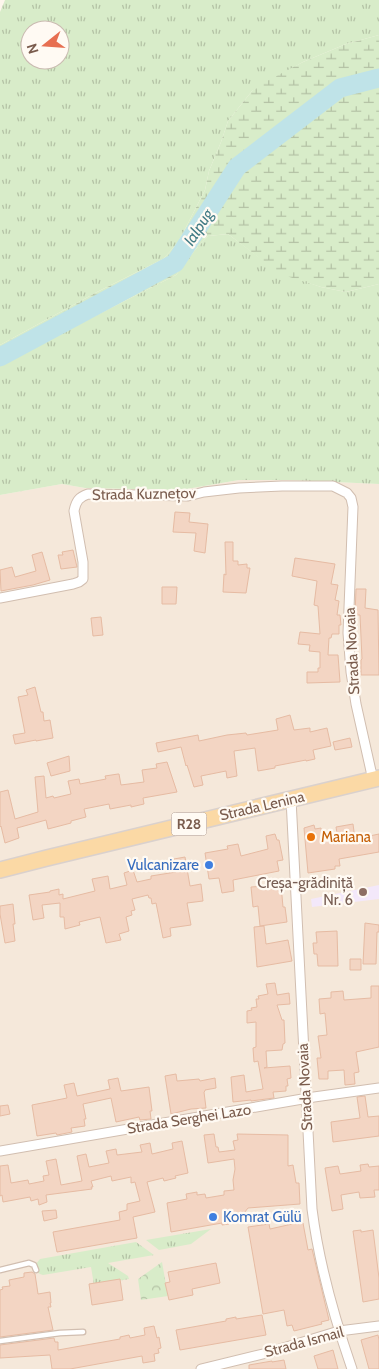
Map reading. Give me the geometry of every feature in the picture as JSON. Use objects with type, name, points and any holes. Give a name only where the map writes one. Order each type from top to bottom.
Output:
[{"type":"main road","name":"Strada Lenina","points":[[0,870],[376,779]]},
{"type":"street","name":"Strada Kuznețov","points":[[0,598],[73,584],[83,579],[83,562],[74,510],[80,497],[88,494],[188,496],[239,488],[282,486],[333,486],[347,493]]},
{"type":"street","name":"Strada Novaia","points":[[347,493],[351,498],[353,507],[348,633],[351,672],[356,704],[376,779]]},
{"type":"street","name":"Strada Novaia","points":[[291,799],[314,1230],[339,1331],[352,1369]]},
{"type":"street","name":"Strada Serghei Lazo","points":[[0,1150],[345,1092],[379,1088]]},
{"type":"street","name":"Strada Ismail","points":[[201,1369],[267,1353],[339,1331],[379,1326]]},
{"type":"lane","points":[[0,1270],[30,1263],[34,1265],[36,1270]]},
{"type":"lane","points":[[0,1341],[83,1332]]},
{"type":"shaded area","points":[[239,480],[379,484],[379,1369],[0,1369],[0,495],[62,484],[85,488],[181,490]]},
{"type":"shaded area","name":"Creșa-grădiniță Nr. 6","points":[[379,885],[379,899],[312,907],[311,899]]},
{"type":"green space","points":[[5,0],[379,0],[379,35],[346,44],[303,62],[252,91],[228,121],[209,171],[205,190],[176,245],[163,259],[97,292],[0,345],[0,12]]},
{"type":"green space","points":[[379,35],[379,284],[346,292],[321,287],[280,274],[228,234],[208,236],[176,275],[0,364],[0,345],[97,292],[163,259],[176,245],[205,190],[209,171],[228,121],[252,91],[263,83],[303,62],[346,44]]},
{"type":"green space","points":[[228,234],[280,273],[321,287],[346,292],[379,284],[379,484],[239,480],[181,490],[85,488],[62,484],[0,495],[0,364],[176,275],[208,236]]},
{"type":"green space","points":[[211,1229],[191,1244],[159,1250],[146,1240]]},
{"type":"green space","points":[[136,1242],[154,1255],[108,1263],[128,1276],[129,1279],[94,1285],[91,1267],[43,1275],[38,1273],[35,1267],[40,1259]]},
{"type":"green space","points":[[162,1262],[168,1296],[141,1300],[138,1279]]},
{"type":"building","points":[[175,512],[190,513],[189,522],[208,524],[205,553],[194,551],[196,533],[173,532]]},
{"type":"building","points":[[225,542],[233,542],[233,561],[238,561],[238,565],[247,564],[247,568],[250,568],[246,593],[223,592],[224,574],[226,575]]},
{"type":"building","points":[[73,550],[77,567],[61,569],[58,555],[63,555],[62,552]]},
{"type":"building","points":[[42,552],[50,580],[1,591],[0,570],[12,567],[15,577],[36,571],[32,555]]},
{"type":"building","points":[[295,558],[335,564],[331,584],[338,585],[335,600],[339,601],[337,615],[340,615],[341,625],[339,625],[339,634],[332,634],[331,638],[329,638],[328,655],[338,655],[340,682],[307,683],[307,672],[318,672],[318,668],[320,668],[320,652],[309,651],[310,645],[298,644],[300,632],[320,634],[318,606],[314,605],[317,581],[292,576]]},
{"type":"building","points":[[162,587],[177,587],[176,604],[162,604]]},
{"type":"building","points":[[356,589],[366,589],[365,608],[378,610],[379,675],[361,675],[360,615],[355,615]]},
{"type":"building","points":[[101,617],[103,635],[93,636],[91,618]]},
{"type":"building","points":[[35,687],[44,721],[50,720],[53,738],[15,744],[13,735],[25,733],[18,697],[28,695],[26,690]]},
{"type":"building","points":[[290,715],[294,730],[310,728],[310,732],[327,728],[331,746],[313,750],[315,759],[258,771],[255,748],[234,751],[237,776],[227,778],[226,771],[201,776],[203,785],[194,787],[181,747],[158,752],[156,743],[198,735],[199,741],[227,735],[246,733],[247,735],[278,730],[276,719]]},
{"type":"building","points":[[350,738],[352,747],[335,750],[333,742]]},
{"type":"building","points":[[69,756],[70,771],[51,776],[47,763]]},
{"type":"building","points":[[167,762],[177,792],[143,798],[144,804],[131,807],[131,805],[110,809],[109,804],[84,809],[86,817],[48,829],[46,820],[17,828],[19,838],[5,843],[0,827],[0,792],[8,790],[15,819],[38,812],[35,777],[44,776],[46,798],[53,796],[54,798],[71,794],[68,781],[79,779],[80,784],[106,779],[105,776],[119,774],[121,785],[144,782],[142,770],[157,768],[156,764]]},
{"type":"building","points":[[353,824],[355,839],[379,834],[379,852],[339,859],[340,866],[335,866],[335,869],[308,873],[304,828],[314,825],[315,829],[321,828],[322,840],[338,839],[336,827]]},
{"type":"building","points":[[275,834],[277,840],[279,840],[283,860],[277,861],[279,871],[233,880],[234,891],[222,893],[219,878],[209,879],[205,853],[228,849],[227,846],[238,844],[241,856],[268,849],[266,836]]},
{"type":"building","points":[[185,857],[190,886],[201,884],[203,901],[187,903],[191,925],[170,928],[171,936],[163,938],[156,903],[152,904],[151,898],[148,895],[132,899],[135,910],[131,911],[132,915],[126,917],[129,931],[119,934],[121,940],[106,943],[100,917],[79,922],[80,925],[65,929],[64,917],[60,917],[60,903],[42,905],[44,918],[33,920],[29,895],[59,889],[59,895],[63,894],[63,899],[95,891],[92,879],[108,876],[110,889],[127,885],[124,873],[133,870],[137,882],[151,879],[151,876],[176,872],[174,859]]},
{"type":"building","points":[[281,885],[283,907],[285,907],[287,922],[260,926],[258,906],[253,907],[251,887]]},
{"type":"building","points":[[13,904],[15,941],[5,943],[0,906]]},
{"type":"building","points":[[365,923],[379,925],[376,964],[363,964]]},
{"type":"building","points":[[264,926],[266,944],[288,940],[292,961],[257,967],[254,927]]},
{"type":"building","points":[[337,931],[338,966],[318,966],[317,954],[314,954],[313,943],[317,943],[316,932]]},
{"type":"building","points":[[350,959],[361,959],[361,970],[350,970]]},
{"type":"building","points":[[275,983],[277,995],[289,993],[290,1004],[277,1005],[282,1020],[284,1020],[285,1043],[282,1050],[266,1051],[267,1067],[264,1068],[290,1066],[291,1078],[287,1079],[288,1086],[286,1086],[286,1091],[273,1092],[274,1098],[233,1102],[231,1077],[244,1075],[246,1092],[263,1089],[258,1061],[254,1062],[253,1048],[256,1047],[256,1022],[247,1023],[247,1011],[257,1007],[256,999],[259,999],[258,996],[268,994],[266,984]]},
{"type":"building","points":[[371,986],[379,986],[379,1047],[356,1052],[359,1072],[354,1073],[355,1084],[345,1085],[344,1070],[328,1071],[328,1079],[319,1079],[317,1058],[321,1058],[318,1036],[327,1035],[325,1013],[320,1014],[319,999],[331,998],[331,992],[343,991],[344,1000],[371,998]]},
{"type":"building","points":[[176,1074],[177,1081],[199,1079],[200,1081],[215,1078],[216,1088],[205,1090],[204,1092],[206,1108],[191,1109],[171,1114],[165,1076]]},
{"type":"building","points":[[118,1078],[121,1091],[149,1087],[151,1119],[140,1120],[139,1117],[116,1122],[111,1098],[83,1104],[86,1119],[84,1119],[85,1126],[71,1128],[72,1132],[37,1136],[32,1105],[67,1098],[64,1085],[74,1083],[77,1096],[110,1089],[108,1080]]},
{"type":"building","points":[[365,1096],[368,1117],[379,1116],[379,1136],[333,1142],[331,1122],[360,1118],[357,1097]]},
{"type":"building","points":[[8,1105],[10,1114],[0,1116],[0,1106]]},
{"type":"building","points":[[214,1134],[216,1147],[218,1147],[219,1152],[235,1150],[233,1141],[238,1140],[237,1134],[288,1135],[288,1166],[293,1165],[296,1183],[299,1183],[300,1204],[248,1208],[244,1213],[232,1214],[229,1224],[222,1225],[222,1223],[171,1232],[167,1203],[187,1199],[186,1194],[197,1192],[197,1195],[205,1194],[206,1198],[224,1195],[224,1191],[234,1190],[234,1159],[208,1163],[204,1135]]},
{"type":"building","points":[[182,1141],[188,1173],[164,1181],[163,1178],[147,1182],[155,1212],[133,1217],[137,1238],[57,1252],[53,1232],[120,1220],[119,1212],[127,1210],[127,1204],[140,1201],[135,1182],[131,1183],[131,1177],[112,1181],[111,1176],[91,1181],[92,1189],[46,1195],[47,1202],[39,1205],[38,1199],[31,1201],[30,1197],[3,1202],[2,1195],[0,1196],[0,1166],[8,1165],[11,1183],[28,1180],[29,1184],[44,1181],[43,1176],[49,1175],[46,1161],[56,1159],[61,1185],[82,1181],[77,1156],[86,1154],[89,1167],[109,1163],[106,1151],[116,1149],[117,1155],[142,1152],[140,1145],[150,1143],[152,1154],[173,1149],[172,1143]]},
{"type":"building","points":[[368,1164],[369,1167],[379,1166],[379,1190],[374,1190],[375,1197],[360,1198],[359,1192],[341,1195],[343,1209],[332,1211],[325,1168],[338,1166],[340,1174],[361,1171],[360,1165]]},
{"type":"building","points":[[56,1210],[57,1218],[44,1221],[42,1211]]},
{"type":"building","points":[[303,1223],[308,1250],[312,1249],[329,1320],[321,1322],[322,1324],[294,1331],[292,1325],[287,1326],[284,1310],[263,1314],[248,1227],[269,1224],[270,1229]]},
{"type":"building","points":[[361,1230],[361,1232],[373,1230],[379,1278],[379,1299],[363,1302],[353,1231]]},
{"type":"building","points":[[216,1263],[220,1283],[192,1289],[193,1295],[169,1300],[165,1283],[170,1282],[168,1272]]},
{"type":"building","points":[[32,1272],[35,1274],[38,1294],[50,1292],[51,1307],[48,1307],[53,1330],[0,1337],[0,1290],[3,1289],[2,1287],[10,1286],[9,1280],[24,1277],[24,1273]]},
{"type":"building","points":[[120,1279],[123,1300],[92,1305],[89,1284]]},
{"type":"building","points":[[262,1315],[266,1335],[180,1350],[176,1330],[226,1321],[226,1319],[236,1317],[236,1319]]},
{"type":"building","points":[[154,1326],[161,1348],[158,1349],[159,1353],[154,1354],[155,1361],[143,1363],[142,1356],[70,1369],[52,1369],[50,1355],[0,1358],[0,1345],[54,1338],[55,1342],[58,1342],[58,1350],[120,1339],[120,1337],[129,1335],[130,1338],[145,1335],[144,1328]]},
{"type":"building","points":[[378,1335],[379,1369],[369,1369],[361,1340]]},
{"type":"building","points":[[333,1350],[338,1369],[318,1369],[314,1356]]},
{"type":"building","points":[[284,1360],[286,1369],[249,1369],[249,1365]]},
{"type":"waterway","name":"Ialpug","points":[[0,357],[175,263],[237,167],[340,88],[379,78]]},
{"type":"place","name":"Mariana","points":[[311,837]]},
{"type":"place","name":"Vulcanizare","points":[[209,865]]},
{"type":"place","name":"Creșa-grădiniță Nr. 6","points":[[363,892]]},
{"type":"place","name":"Komrat Gülü","points":[[213,1217]]}]
